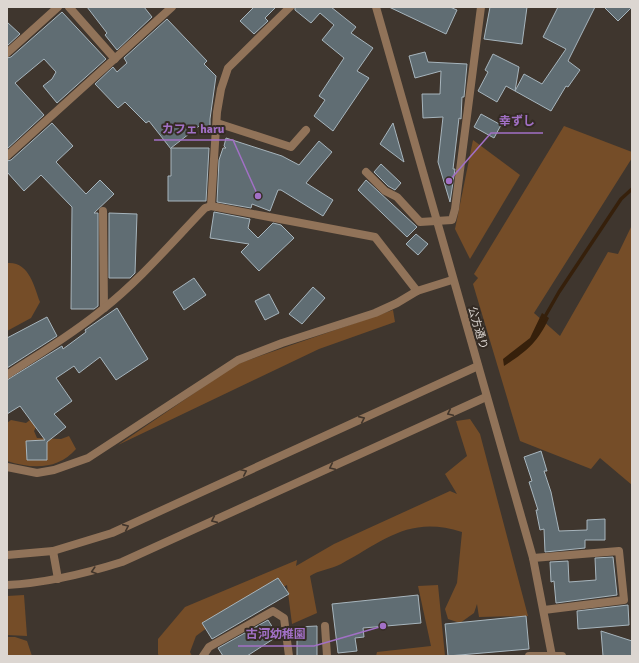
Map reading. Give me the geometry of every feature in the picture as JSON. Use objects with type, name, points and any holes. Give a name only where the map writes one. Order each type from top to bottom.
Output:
[{"type":"street","points":[[7,53],[58,7]]},
{"type":"street","points":[[69,7],[115,59]]},
{"type":"street","points":[[7,156],[172,7]]},
{"type":"street","points":[[211,206],[221,89],[228,68],[290,7]]},
{"type":"street","name":"公方通り","points":[[376,7],[438,222],[452,280],[533,558],[552,655]]},
{"type":"street","points":[[366,172],[385,191],[397,198],[420,222],[452,220],[455,209],[481,7]]},
{"type":"street","points":[[217,123],[291,147],[306,130]]},
{"type":"street","points":[[7,375],[75,331],[104,308],[144,271],[206,208],[211,206],[375,237],[417,291]]},
{"type":"street","points":[[103,211],[104,308]]},
{"type":"street","points":[[7,466],[38,473],[54,470],[88,458],[238,360],[282,343],[375,313],[397,303],[417,291],[452,280]]},
{"type":"street","points":[[7,555],[53,551],[112,533],[478,366]]},
{"type":"street","points":[[7,585],[58,580],[91,572],[122,562],[486,396]]},
{"type":"street","points":[[53,551],[58,580]]},
{"type":"street","points":[[533,558],[619,551],[624,600],[544,610]]},
{"type":"street","points":[[203,656],[209,646],[273,610],[284,618],[288,656]]},
{"type":"street","points":[[325,626],[327,656]]},
{"type":"street","points":[[530,656],[562,656]]},
{"type":"shaded area","points":[[564,126],[632,152],[632,158],[534,313],[560,336],[608,252],[618,254],[632,225],[632,485],[600,458],[591,469],[520,441],[473,284],[478,278],[474,274]]},
{"type":"shaded area","points":[[473,140],[520,175],[470,259],[455,229]]},
{"type":"shaded area","points":[[7,263],[14,263],[26,270],[33,282],[40,302],[31,318],[7,331]]},
{"type":"shaded area","points":[[393,310],[395,322],[319,349],[118,445],[237,364]]},
{"type":"shaded area","points":[[542,313],[549,318],[536,340],[519,356],[504,366],[503,359],[530,338]]},
{"type":"shaded area","points":[[34,417],[38,423],[34,431],[37,438],[61,439],[69,436],[76,449],[61,461],[44,466],[16,464],[7,461],[7,423],[11,420],[26,423]]},
{"type":"shaded area","points":[[470,419],[480,434],[528,616],[479,617],[477,604],[474,613],[460,623],[448,619],[445,609],[457,583],[462,532],[443,528],[427,527],[398,533],[384,539],[341,564],[317,572],[310,576],[317,613],[292,624],[287,585],[219,619],[196,636],[190,652],[192,656],[159,656],[158,639],[185,607],[297,560],[296,566],[334,544],[450,491],[457,494],[445,474],[467,456],[456,421]]},
{"type":"shaded area","points":[[438,585],[445,656],[376,656],[377,652],[431,646],[418,586]]},
{"type":"shaded area","points":[[24,595],[27,636],[7,635],[7,596]]},
{"type":"shaded area","points":[[7,637],[15,637],[27,641],[32,656],[7,656]]},
{"type":"building","points":[[87,7],[144,7],[152,17],[117,50],[105,35],[107,33]]},
{"type":"building","points":[[254,7],[276,7],[265,18],[268,21],[254,34],[240,21]]},
{"type":"building","points":[[295,7],[331,7],[356,27],[351,33],[373,48],[357,71],[369,78],[333,131],[314,116],[325,100],[319,96],[344,58],[322,40],[334,25],[320,13],[311,23],[295,10]]},
{"type":"building","points":[[389,7],[450,7],[457,10],[446,34]]},
{"type":"building","points":[[490,7],[527,7],[522,44],[484,39]]},
{"type":"building","points":[[558,7],[595,7],[568,61],[580,70],[568,87],[566,86],[551,111],[515,91],[524,74],[542,84],[566,49],[543,37]]},
{"type":"building","points":[[604,7],[632,7],[618,21]]},
{"type":"building","points":[[62,12],[106,59],[57,103],[43,86],[52,79],[56,72],[44,59],[15,83],[44,115],[7,149],[7,58],[11,57]]},
{"type":"building","points":[[167,19],[207,61],[204,64],[216,76],[210,119],[210,131],[203,123],[171,148],[209,148],[206,201],[168,201],[168,176],[171,176],[171,149],[149,121],[146,123],[125,102],[118,108],[95,84],[113,67],[117,72],[127,63],[124,58]]},
{"type":"building","points":[[7,22],[20,34],[7,46]]},
{"type":"building","points":[[425,52],[428,62],[467,64],[464,97],[462,97],[461,119],[459,118],[453,169],[455,169],[450,202],[438,162],[443,117],[423,118],[422,94],[440,94],[441,71],[415,78],[409,56]]},
{"type":"building","points":[[493,54],[519,67],[515,91],[506,86],[497,102],[478,91],[488,72],[485,70]]},
{"type":"building","points":[[481,114],[501,125],[494,138],[474,127]]},
{"type":"building","points":[[52,123],[73,146],[56,162],[86,194],[100,180],[114,194],[94,213],[98,213],[98,306],[94,309],[71,309],[72,207],[41,175],[24,191],[7,172],[7,161],[11,160]]},
{"type":"building","points":[[393,123],[404,162],[380,144]]},
{"type":"building","points":[[226,138],[282,156],[299,165],[319,141],[332,152],[306,183],[333,200],[323,216],[281,190],[278,190],[270,211],[252,204],[251,208],[217,202],[219,160],[223,148],[226,148],[224,146]]},
{"type":"building","points":[[381,164],[401,183],[395,190],[388,186],[374,172]]},
{"type":"building","points":[[366,180],[417,227],[407,237],[358,190]]},
{"type":"building","points":[[214,212],[250,219],[248,228],[258,238],[273,223],[281,225],[294,238],[259,271],[241,252],[249,244],[210,238]]},
{"type":"building","points":[[109,213],[137,214],[135,273],[130,278],[109,278]]},
{"type":"building","points":[[416,234],[428,244],[418,255],[406,244]]},
{"type":"building","points":[[194,278],[206,295],[184,310],[173,292]]},
{"type":"building","points":[[313,287],[325,298],[302,324],[289,314]]},
{"type":"building","points":[[269,294],[279,313],[265,320],[255,301]]},
{"type":"building","points":[[117,308],[148,359],[116,380],[100,357],[79,373],[74,366],[56,378],[72,401],[54,414],[66,427],[47,442],[47,460],[27,460],[26,441],[45,440],[20,406],[7,414],[7,380],[62,346],[63,349],[86,332],[85,330]]},
{"type":"building","points":[[47,317],[57,336],[7,368],[7,338]]},
{"type":"building","points":[[541,451],[547,471],[544,471],[551,492],[559,531],[587,530],[587,520],[605,519],[605,540],[585,540],[585,548],[545,552],[544,529],[540,530],[536,510],[538,510],[529,482],[532,481],[524,457]]},
{"type":"building","points":[[613,557],[617,595],[556,603],[554,581],[551,582],[550,562],[568,561],[569,582],[596,580],[595,558]]},
{"type":"building","points":[[278,578],[289,594],[212,639],[202,623]]},
{"type":"building","points":[[418,595],[421,623],[363,628],[364,637],[355,638],[357,651],[338,653],[332,604]]},
{"type":"building","points":[[628,605],[629,625],[578,629],[577,611]]},
{"type":"building","points":[[526,616],[529,649],[448,656],[445,624]]},
{"type":"building","points":[[268,620],[278,636],[247,656],[223,656],[218,648]]},
{"type":"building","points":[[317,626],[317,656],[297,656],[297,627]]},
{"type":"building","points":[[601,631],[632,641],[632,656],[603,656]]},
{"type":"waterway","points":[[543,320],[559,292],[621,199],[632,189]]},
{"type":"place","name":"幸ずし","points":[[449,181]]},
{"type":"place","name":"カフェ haru","points":[[258,196]]},
{"type":"place","name":"古河幼稚園","points":[[383,626]]}]
